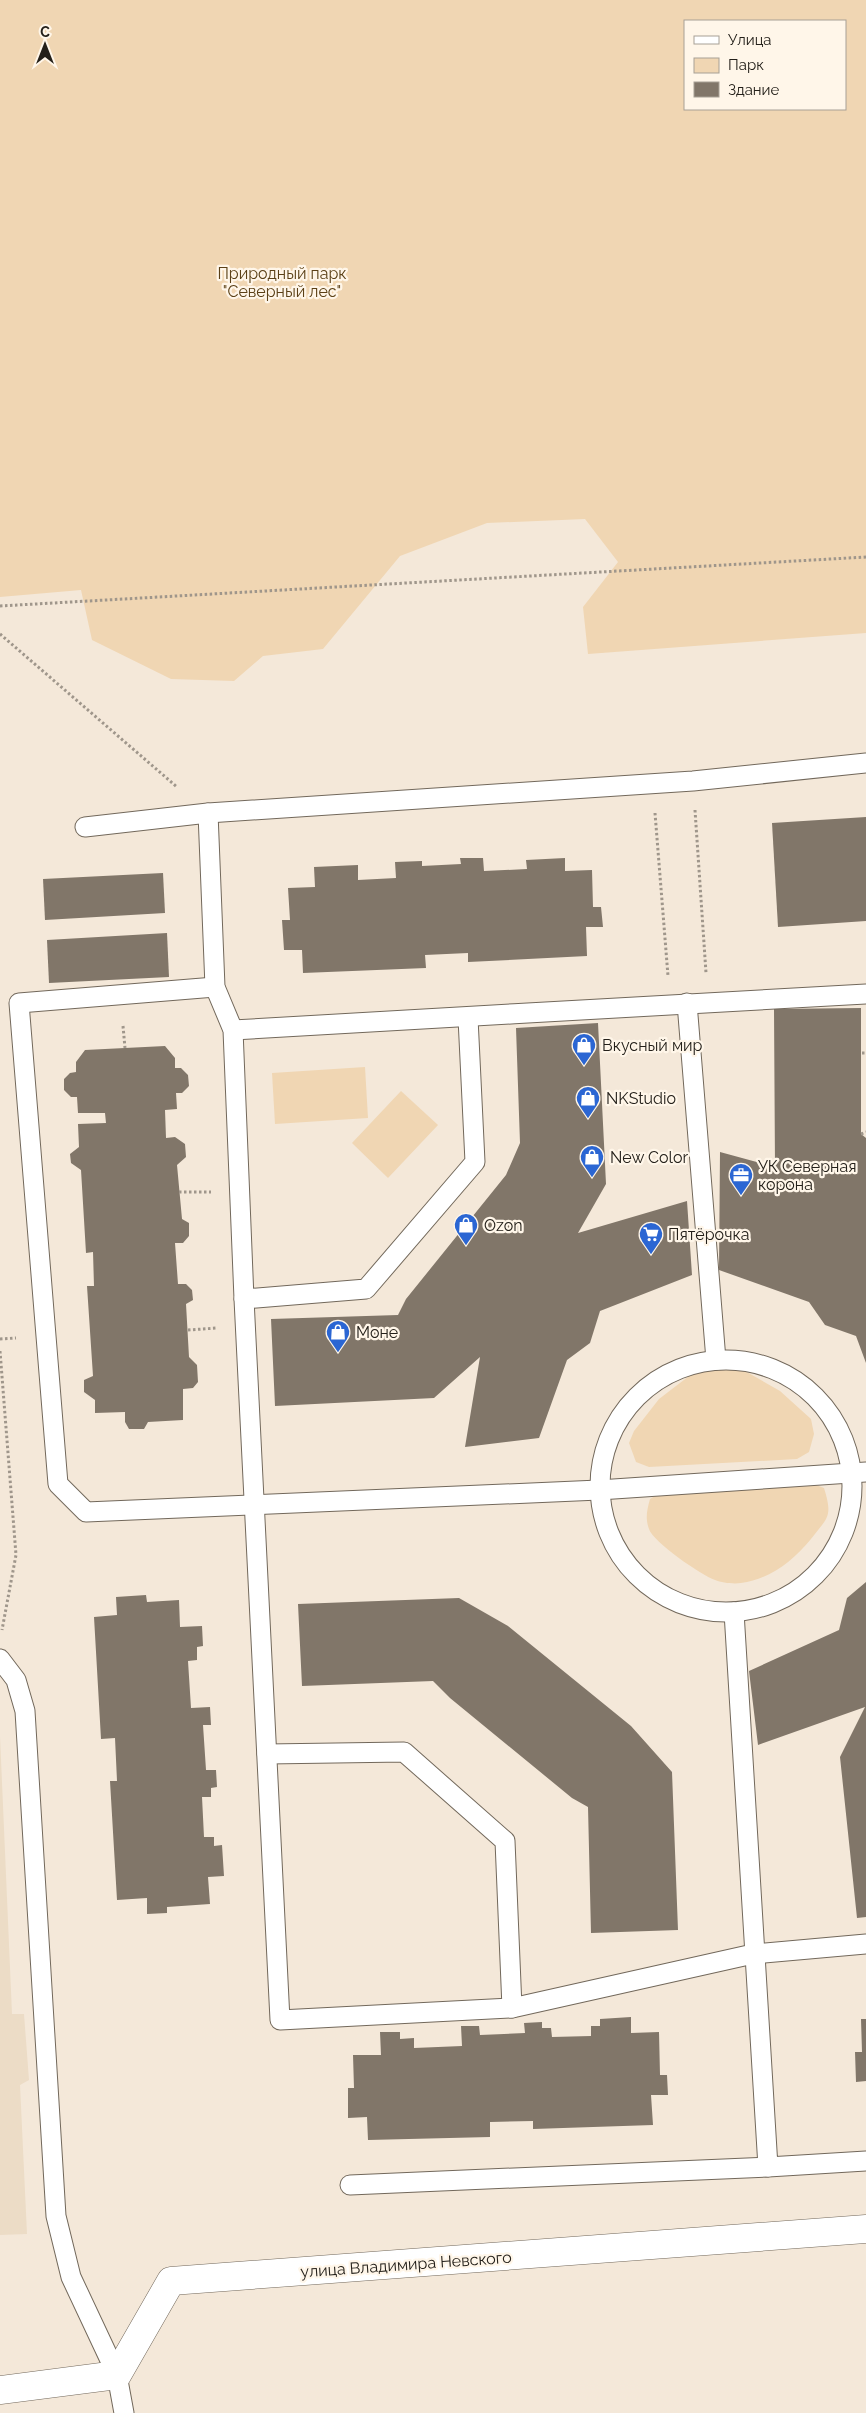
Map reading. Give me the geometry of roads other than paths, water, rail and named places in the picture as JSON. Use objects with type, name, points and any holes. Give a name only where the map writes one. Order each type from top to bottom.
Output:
[{"type":"street","name":"улица Владимира Невского","points":[[117,2375],[171,2281],[866,2229]]},
{"type":"street","points":[[0,2390],[117,2375]]},
{"type":"lane","points":[[85,827],[208,813],[693,781],[866,763]]},
{"type":"lane","points":[[208,813],[215,987],[232,1030],[280,2020],[512,2008],[753,1954],[866,1944]]},
{"type":"lane","points":[[215,987],[19,1003],[58,1484],[86,1512],[599,1490],[859,1473]]},
{"type":"lane","points":[[232,1030],[468,1018],[708,1001],[866,994]]},
{"type":"lane","points":[[678,1003],[716,1360]]},
{"type":"lane","points":[[244,1299],[366,1289],[475,1162],[468,1018]]},
{"type":"lane","points":[[716,1360],[755,1363],[791,1378],[821,1403],[842,1436],[859,1473],[849,1514],[834,1552],[808,1582],[773,1603],[734,1612],[693,1608],[657,1592],[639,1576],[627,1565],[607,1530],[599,1490],[604,1452],[620,1417],[646,1388],[679,1369],[716,1360]]},
{"type":"lane","points":[[734,1612],[753,1954],[768,2167]]},
{"type":"lane","points":[[0,1659],[16,1680],[26,1711],[56,2216],[71,2277],[117,2375],[124,2413]]},
{"type":"lane","points":[[267,1754],[404,1752],[505,1841],[512,2008]]},
{"type":"lane","points":[[350,2185],[866,2162]]},
{"type":"place","name":"Вкусный мир","points":[[584,1066]]},
{"type":"place","name":"NKStudio","points":[[588,1119]]},
{"type":"place","name":"New Color","points":[[592,1178]]},
{"type":"place","name":"УК Северная корона","points":[[741,1196]]},
{"type":"place","name":"Ozon","points":[[466,1246]]},
{"type":"place","name":"Пятёрочка","points":[[651,1255]]},
{"type":"place","name":"Моне","points":[[338,1353]]},
{"type":"park label","name":"Природный парк \"Северный лес\"","points":[[282,282]]}]
